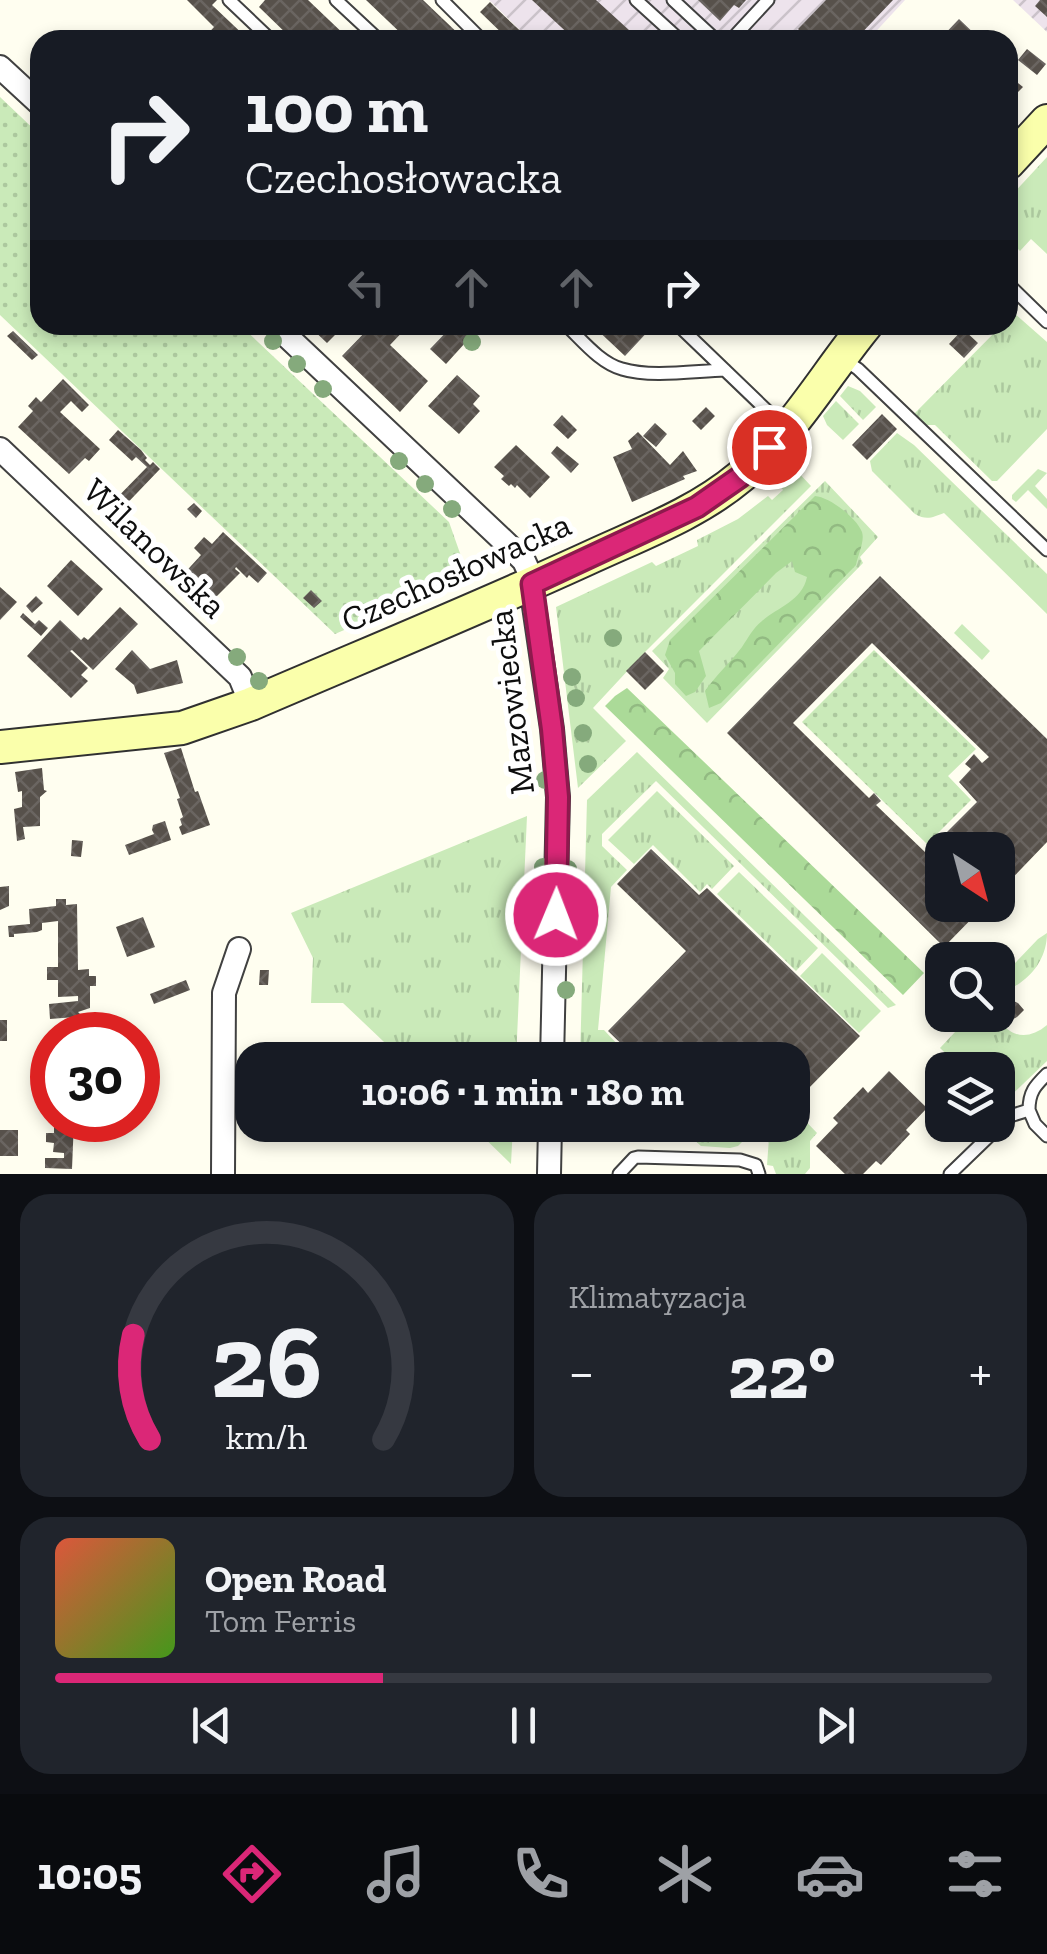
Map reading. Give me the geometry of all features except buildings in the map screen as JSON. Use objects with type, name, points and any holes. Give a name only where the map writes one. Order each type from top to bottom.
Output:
[{"type":"street","points":[[0,66],[30,94]]},
{"type":"street","points":[[1018,152],[1047,121]]},
{"type":"street","name":"Mazowiecka","points":[[286,335],[524,561],[532,584],[558,797],[552,1042]]},
{"type":"street","name":"Czechosłowacka","points":[[0,747],[182,728],[251,704],[532,584],[697,507],[740,477],[786,429],[858,335]]},
{"type":"street","name":"Wilanowska","points":[[0,449],[240,677],[251,704]]},
{"type":"street","points":[[223,1174],[224,994],[239,949]]},
{"type":"street","points":[[549,1174],[550,1142]]},
{"type":"lane","points":[[230,0],[261,30]]},
{"type":"lane","points":[[336,0],[368,30]]},
{"type":"lane","points":[[442,0],[472,30]]},
{"type":"lane","points":[[636,0],[669,30]]},
{"type":"lane","points":[[674,0],[706,30]]},
{"type":"lane","points":[[740,30],[768,0]]},
{"type":"lane","points":[[1018,294],[1047,322]]},
{"type":"lane","points":[[577,335],[620,369],[725,370]]},
{"type":"lane","points":[[692,335],[786,429]]},
{"type":"lane","points":[[840,357],[858,369],[1047,550]]},
{"type":"lane","points":[[1047,1074],[1029,1096],[1034,1124],[1047,1136]]},
{"type":"lane","points":[[950,1174],[1010,1116],[1029,1110]]},
{"type":"lane","points":[[619,1174],[638,1157],[740,1160],[756,1166],[759,1174]]},
{"type":"shaded area","points":[[489,0],[905,0],[877,30],[520,30]]},
{"type":"shaded area","points":[[1013,0],[1047,0],[1047,32]]},
{"type":"green space","points":[[0,97],[30,126],[30,335],[251,335],[449,522],[468,576],[335,634],[0,315]]},
{"type":"green space","points":[[1047,157],[1047,254],[1031,239],[1018,249],[1018,188]]},
{"type":"green space","points":[[1018,317],[1047,342],[1047,429],[997,481],[992,481],[935,425],[926,425],[914,414],[992,335],[1018,335]]},
{"type":"green space","points":[[848,386],[860,391],[876,407],[863,420],[840,396]]},
{"type":"green space","points":[[836,401],[859,424],[843,440],[823,416]]},
{"type":"green space","points":[[897,433],[1047,574],[1047,614],[944,513],[927,518],[915,514],[872,471],[870,461]]},
{"type":"green space","points":[[795,469],[811,486],[593,708],[626,741],[578,788],[556,607],[652,562],[656,566],[698,546],[697,540],[738,519],[768,496],[772,500]]},
{"type":"green space","points":[[1038,469],[1047,473],[1035,486],[1047,499],[1047,509],[1028,490],[1016,502],[1012,499]]},
{"type":"green space","points":[[825,481],[878,537],[860,557],[863,563],[707,723],[663,678],[669,669],[652,651]]},
{"type":"green space","points":[[815,496],[834,504],[859,526],[863,540],[856,565],[721,703],[709,708],[705,691],[709,685],[753,630],[800,592],[807,577],[795,572],[792,561],[776,573],[699,651],[706,676],[695,692],[686,696],[675,684],[675,673],[665,655],[670,640]]},
{"type":"green space","points":[[962,624],[990,651],[982,660],[954,633]]},
{"type":"green space","points":[[874,650],[976,749],[948,776],[971,800],[939,832],[925,832],[925,842],[802,722]]},
{"type":"green space","points":[[627,688],[924,973],[903,995],[605,706]]},
{"type":"green space","points":[[637,752],[896,1005],[888,1008],[656,781],[602,834],[602,846],[627,870],[611,887],[598,1030],[604,1030],[615,1042],[580,1042],[587,800]]},
{"type":"green space","points":[[657,791],[734,866],[712,889],[707,884],[700,892],[653,845],[634,864],[608,840]]},
{"type":"green space","points":[[527,816],[517,1042],[384,1042],[343,1003],[311,1003],[313,958],[291,913]]},
{"type":"green space","points":[[739,872],[818,948],[796,971],[717,894]]},
{"type":"green space","points":[[1047,933],[1043,955],[1036,968],[1015,986],[1015,963]]},
{"type":"green space","points":[[822,953],[881,1011],[859,1033],[800,976]]},
{"type":"green space","points":[[1047,1025],[1047,1061],[1015,1092],[1015,1052],[944,1052],[940,1048],[955,1032],[1026,1035]]},
{"type":"green space","points":[[488,1142],[512,1142],[511,1164]]},
{"type":"green space","points":[[697,1142],[742,1142],[730,1148],[701,1146]]},
{"type":"green space","points":[[769,1142],[810,1142],[810,1168],[805,1174],[776,1174],[773,1166],[767,1165]]},
{"type":"route","points":[[556,915],[558,797],[532,584],[697,507],[740,477],[769,447]]}]
